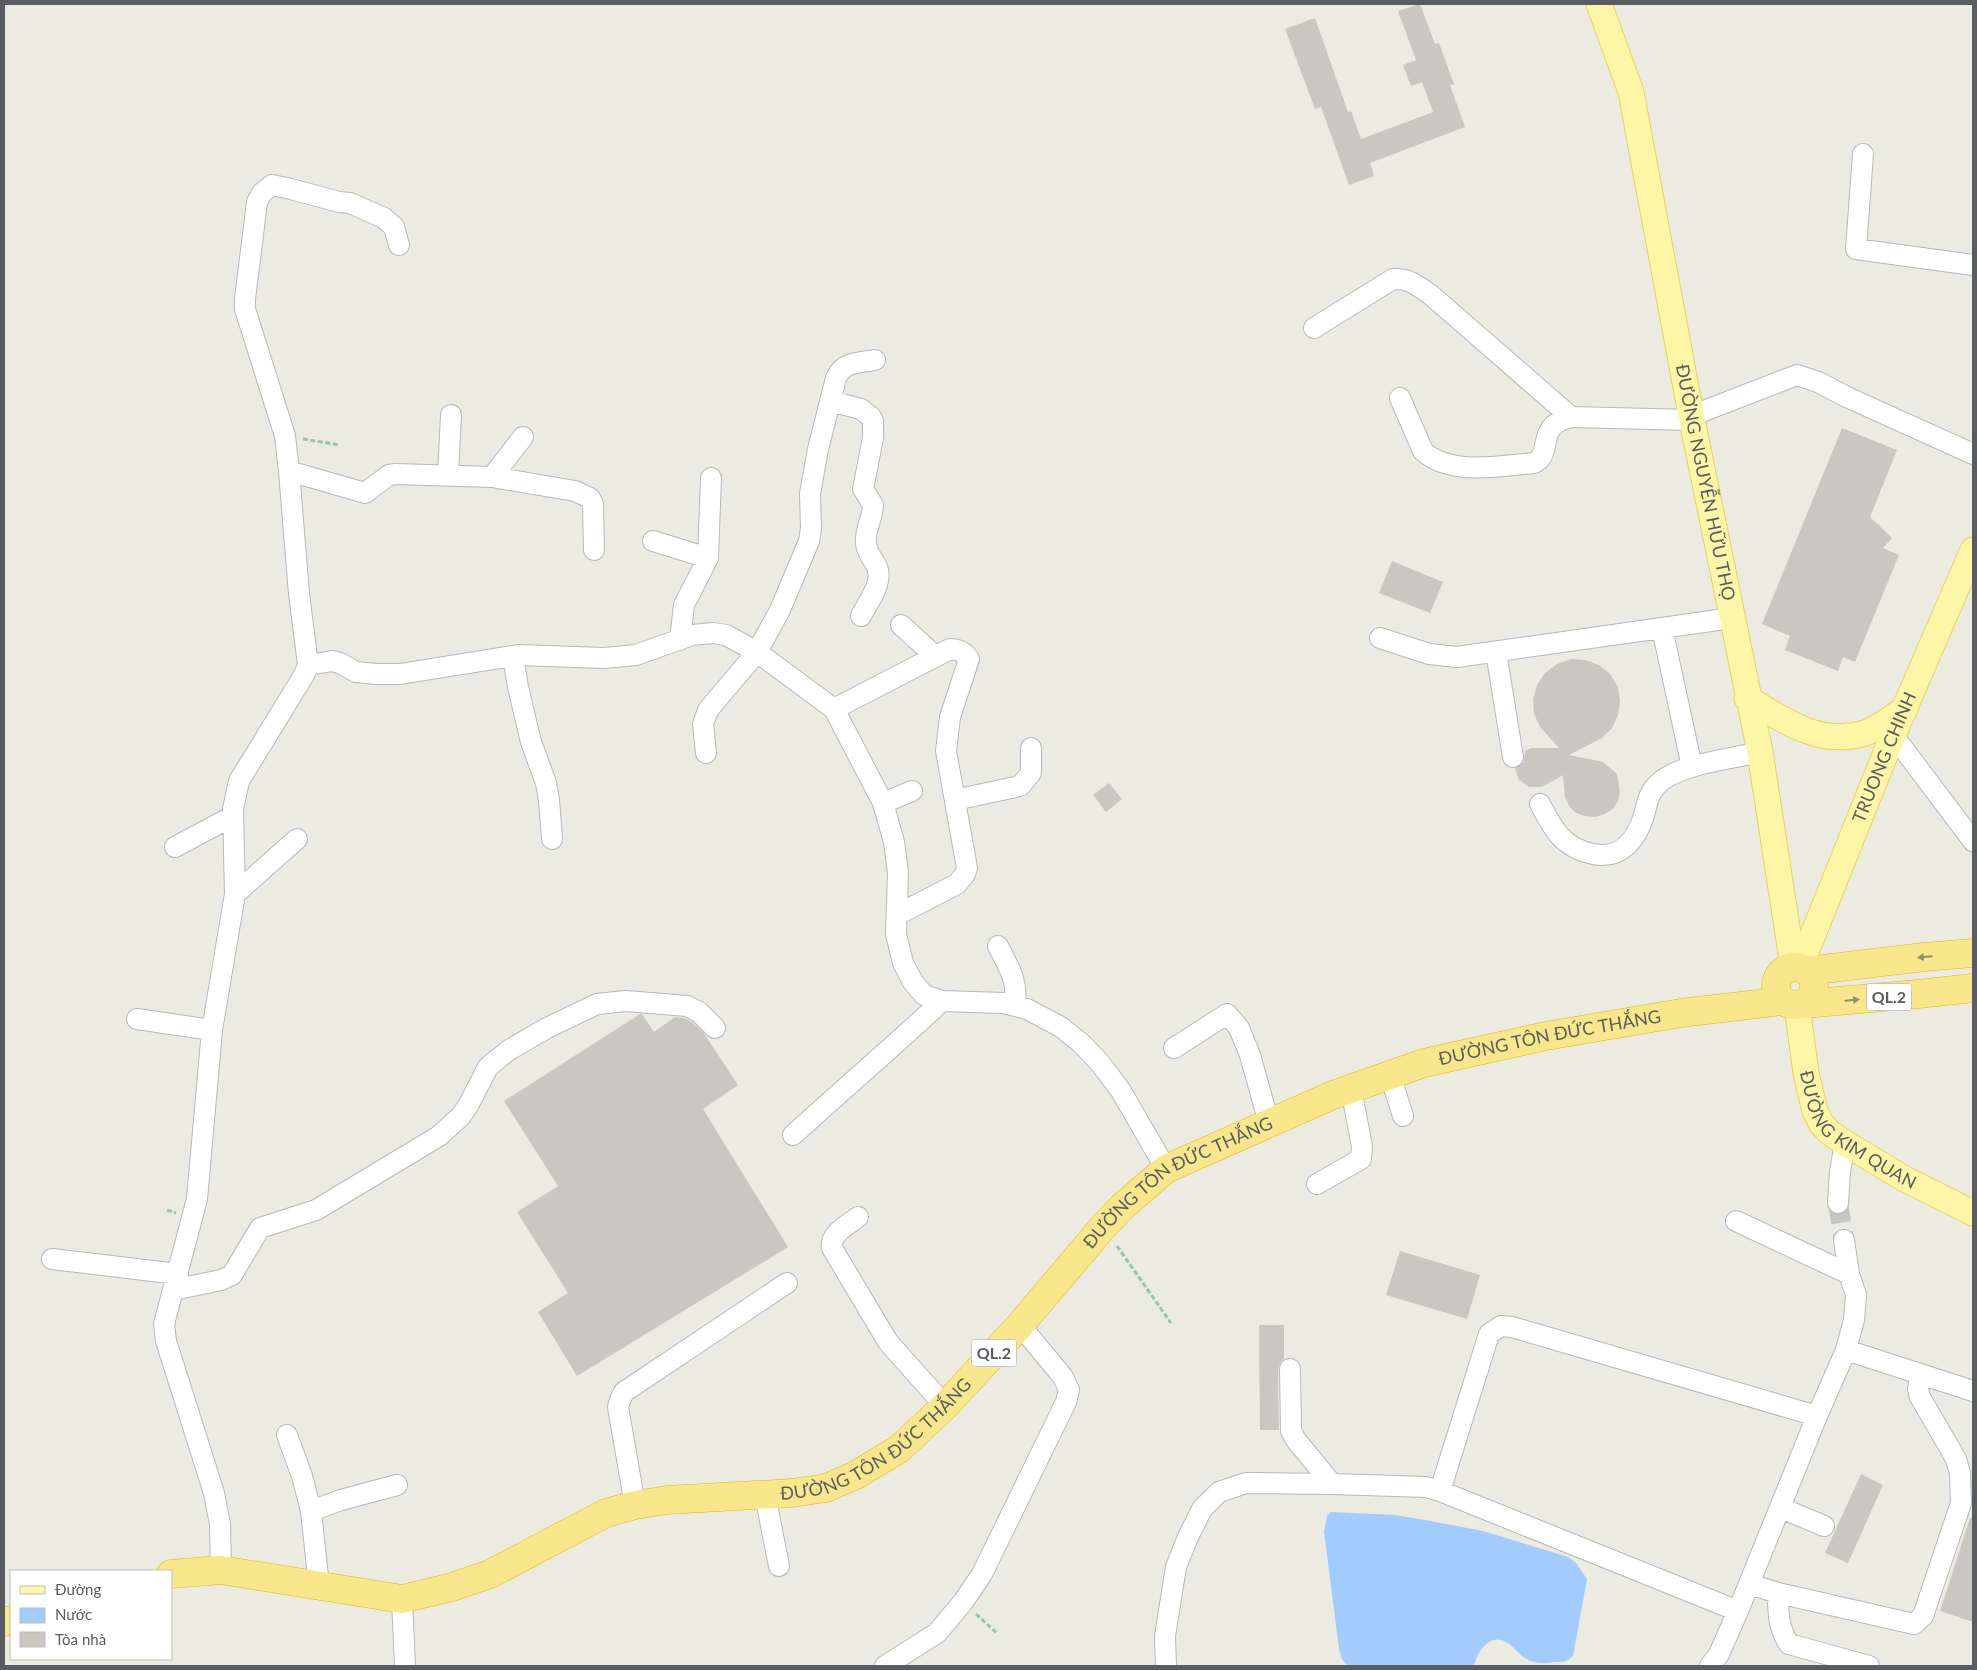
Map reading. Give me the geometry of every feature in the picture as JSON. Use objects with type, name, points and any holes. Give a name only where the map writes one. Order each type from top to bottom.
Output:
[{"type":"highway","name":"QL.2","points":[[1800,968],[1973,953]]},
{"type":"highway","points":[[1794,1004],[1777,996],[1776,980],[1785,969],[1800,968]]},
{"type":"highway","name":"QL.2","points":[[1794,1004],[1973,988]]},
{"type":"highway","name":"ĐƯỜNG TÔN ĐỨC THẮNG","points":[[172,1574],[221,1570],[402,1599],[452,1587],[490,1574],[606,1513],[635,1505],[668,1500],[792,1493],[826,1488],[856,1475],[898,1450],[945,1406],[1020,1325],[1103,1227],[1122,1207],[1166,1169],[1351,1089],[1424,1063],[1546,1036],[1681,1013],[1794,1004]]},
{"type":"main road","name":"ĐƯỜNG NGUYỄN HỮU THỌ","points":[[1599,4],[1630,92],[1747,698],[1760,752],[1800,968]]},
{"type":"main road","name":"TRUONG CHINH","points":[[1800,968],[1893,735],[1973,550]]},
{"type":"main road","points":[[1747,698],[1792,725],[1824,735],[1842,736],[1866,733],[1905,709]]},
{"type":"main road","name":"ĐƯỜNG KIM QUAN","points":[[1794,1004],[1814,1111],[1821,1123],[1829,1132],[1845,1143],[1903,1178],[1973,1213]]},
{"type":"street","points":[[1863,154],[1856,249],[1973,265]]},
{"type":"street","points":[[221,1570],[220,1524],[214,1493],[166,1341],[164,1324],[197,1199],[212,1030],[235,894],[233,816],[235,796],[239,781],[308,665],[299,594],[285,436],[245,309],[256,209],[262,193],[272,185],[350,203],[384,218],[394,228],[399,245]]},
{"type":"street","points":[[1314,328],[1393,279],[1402,278],[1410,281],[1431,296],[1571,417]]},
{"type":"street","points":[[706,753],[703,724],[708,710],[758,652],[780,610],[809,540],[811,528],[810,494],[818,449],[840,369],[847,365],[875,360]]},
{"type":"street","points":[[1400,398],[1423,451],[1442,463],[1456,467],[1499,466],[1539,461],[1552,426],[1556,422],[1571,417],[1692,418],[1797,375],[1818,382],[1973,454]]},
{"type":"street","points":[[830,401],[860,408],[873,421],[873,438],[863,489],[873,505],[866,544],[879,574],[876,587],[861,616]]},
{"type":"street","points":[[448,475],[451,415]]},
{"type":"street","points":[[492,477],[524,436]]},
{"type":"street","points":[[289,471],[365,493],[396,474],[492,477],[575,491],[590,498],[594,510],[594,550]]},
{"type":"street","points":[[680,640],[684,605],[708,558],[711,478]]},
{"type":"street","points":[[653,541],[708,558]]},
{"type":"street","points":[[1380,638],[1429,654],[1457,657],[1732,618]]},
{"type":"street","points":[[901,625],[935,656]]},
{"type":"street","points":[[1662,628],[1692,767]]},
{"type":"street","points":[[308,665],[332,662],[340,663],[356,672],[400,674],[513,656],[604,658],[636,656],[692,635],[714,633],[726,635],[758,652],[834,708],[883,803],[894,842],[898,873],[896,934],[903,963],[913,982],[924,995],[942,1002],[1004,1003],[1027,1009],[1061,1027],[1082,1044],[1100,1063],[1121,1091],[1166,1169]]},
{"type":"street","points":[[834,708],[950,649],[966,652],[969,658],[947,731],[946,751],[967,868],[957,884],[897,916]]},
{"type":"street","points":[[1496,652],[1513,757]]},
{"type":"street","points":[[513,656],[531,742],[546,783],[552,840]]},
{"type":"street","points":[[1893,735],[1973,841]]},
{"type":"street","points":[[955,800],[1020,786],[1031,773],[1031,748]]},
{"type":"street","points":[[1540,804],[1554,831],[1569,845],[1586,853],[1604,857],[1622,850],[1631,842],[1638,831],[1648,798],[1653,789],[1666,778],[1692,767],[1760,752]]},
{"type":"street","points":[[883,803],[912,791]]},
{"type":"street","points":[[175,847],[233,816]]},
{"type":"street","points":[[235,894],[297,839]]},
{"type":"street","points":[[998,946],[1015,980],[1015,1006]]},
{"type":"street","points":[[52,1259],[176,1282],[222,1280],[232,1275],[260,1228],[316,1210],[439,1136],[461,1116],[488,1067],[509,1050],[539,1032],[597,1004],[626,1001],[687,1006],[699,1012],[714,1028]]},
{"type":"street","points":[[793,1135],[942,1002]]},
{"type":"street","points":[[1174,1048],[1227,1014],[1239,1028],[1250,1055],[1269,1123]]},
{"type":"street","points":[[137,1020],[212,1030]]},
{"type":"street","points":[[1390,1075],[1403,1116]]},
{"type":"street","points":[[1317,1184],[1361,1159],[1362,1146],[1351,1089]]},
{"type":"street","points":[[1838,1203],[1840,1172],[1845,1143]]},
{"type":"street","points":[[858,1217],[833,1237],[832,1248],[888,1342],[945,1406]]},
{"type":"street","points":[[1736,1221],[1849,1274]]},
{"type":"street","points":[[1710,1666],[1719,1654],[1738,1611],[1817,1416],[1846,1350],[1856,1307],[1856,1295],[1849,1274],[1844,1240]]},
{"type":"street","points":[[635,1505],[618,1407],[624,1392],[787,1283]]},
{"type":"street","points":[[885,1666],[937,1632],[963,1602],[982,1574],[1066,1402],[1069,1390],[1064,1377],[1020,1325]]},
{"type":"street","points":[[1440,1491],[1489,1334],[1501,1326],[1512,1326],[1817,1416]]},
{"type":"street","points":[[1846,1350],[1973,1391]]},
{"type":"street","points":[[1290,1369],[1291,1432],[1332,1484]]},
{"type":"street","points":[[1749,1584],[1778,1593],[1914,1624],[1923,1616],[1961,1503],[1960,1473],[1956,1459],[1920,1397],[1918,1389],[1921,1374]]},
{"type":"street","points":[[287,1435],[302,1476],[311,1511],[320,1586]]},
{"type":"street","points":[[1166,1666],[1165,1636],[1176,1567],[1188,1537],[1202,1509],[1219,1492],[1246,1483],[1426,1487],[1738,1611]]},
{"type":"street","points":[[311,1511],[341,1500],[397,1484]]},
{"type":"street","points":[[765,1495],[779,1566]]},
{"type":"street","points":[[1781,1508],[1824,1526]]},
{"type":"street","points":[[1778,1593],[1779,1622],[1789,1644],[1869,1666]]},
{"type":"street","points":[[402,1599],[405,1666]]},
{"type":"path","points":[[285,436],[340,446]]},
{"type":"path","points":[[1103,1227],[1171,1323]]},
{"type":"path","points":[[963,1602],[998,1634]]},
{"type":"water","points":[[1331,1512],[1395,1515],[1483,1531],[1568,1557],[1576,1563],[1587,1579],[1573,1656],[1562,1662],[1534,1662],[1527,1660],[1506,1642],[1495,1640],[1482,1649],[1475,1663],[1471,1666],[1348,1666],[1342,1659],[1339,1649],[1324,1531],[1327,1516]]},
{"type":"building","points":[[1420,4],[1435,44],[1439,43],[1454,84],[1450,85],[1465,127],[1370,163],[1374,176],[1349,185],[1321,107],[1315,109],[1285,29],[1315,18],[1348,112],[1351,111],[1361,139],[1433,112],[1422,82],[1411,86],[1403,65],[1416,60],[1398,11]]},
{"type":"building","points":[[1842,428],[1897,450],[1870,517],[1892,538],[1883,548],[1899,555],[1855,662],[1843,657],[1838,671],[1785,650],[1790,636],[1762,624]]},
{"type":"building","points":[[1392,561],[1443,582],[1430,613],[1379,593]]},
{"type":"building","points":[[1571,659],[1585,660],[1599,665],[1610,674],[1618,687],[1620,701],[1618,715],[1612,728],[1602,738],[1569,755],[1603,762],[1617,774],[1620,792],[1618,801],[1613,809],[1595,817],[1576,813],[1569,806],[1565,797],[1563,775],[1542,787],[1529,787],[1519,780],[1515,769],[1524,762],[1525,751],[1531,748],[1559,748],[1540,727],[1534,714],[1533,699],[1537,685],[1545,673],[1557,664]]},
{"type":"building","points":[[1109,783],[1122,799],[1106,812],[1093,795]]},
{"type":"building","points":[[642,1014],[654,1032],[675,1017],[684,1018],[692,1022],[703,1032],[738,1085],[703,1109],[788,1247],[577,1376],[538,1312],[568,1293],[517,1212],[558,1186],[504,1101]]},
{"type":"building","points":[[1400,1251],[1480,1275],[1467,1319],[1386,1295]]},
{"type":"building","points":[[1259,1325],[1284,1325],[1284,1359],[1278,1369],[1279,1430],[1260,1430]]},
{"type":"building","points":[[1861,1474],[1883,1485],[1848,1563],[1825,1553]]},
{"type":"building","points":[[1970,1518],[1973,1518],[1973,1622],[1940,1611]]},
{"type":"tunnel","points":[[1838,1203],[1844,1240]]}]
